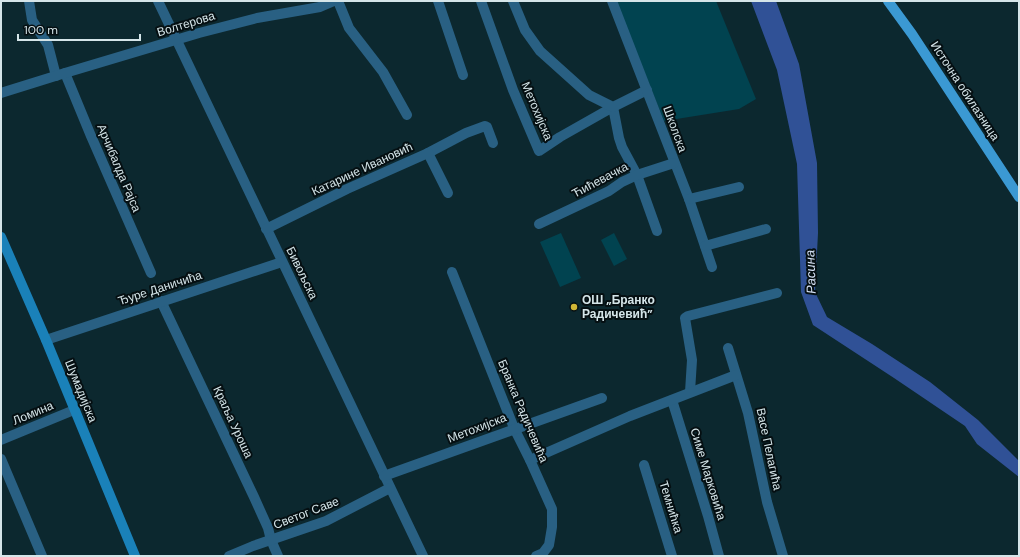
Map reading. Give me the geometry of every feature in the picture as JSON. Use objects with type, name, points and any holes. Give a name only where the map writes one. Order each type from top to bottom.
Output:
[{"type":"main road","name":"Источна обилазница","points":[[888,1],[912,34],[1019,198]]},
{"type":"street","name":"Арчибалда Рајса","points":[[28,1],[32,20],[48,45],[91,136],[151,273]]},
{"type":"street","name":"Бивољска","points":[[158,1],[423,556]]},
{"type":"street","name":"Волтерова","points":[[1,93],[205,31],[304,5],[320,7],[334,1]]},
{"type":"street","points":[[338,1],[349,28],[383,72],[407,115]]},
{"type":"street","points":[[438,1],[463,75]]},
{"type":"street","name":"Метохијска","points":[[481,1],[513,90],[539,151],[560,137],[613,108]]},
{"type":"street","points":[[513,1],[525,30],[540,51],[589,95],[613,108],[620,142],[649,205],[657,231]]},
{"type":"street","name":"Школска","points":[[612,1],[689,199],[712,268]]},
{"type":"street","points":[[613,108],[647,90]]},
{"type":"street","points":[[428,153],[466,133],[484,126],[487,127],[494,142]]},
{"type":"street","name":"Катарине Ивановић","points":[[266,229],[347,188],[428,153],[448,193]]},
{"type":"street","name":"Ћићевачка","points":[[540,224],[609,191],[636,175],[674,163]]},
{"type":"street","points":[[689,199],[739,186]]},
{"type":"street","points":[[705,246],[766,229]]},
{"type":"street","name":"Шумадијска","points":[[1,237],[46,340],[135,556]]},
{"type":"street","name":"Ђуре Даничића","points":[[46,340],[282,262]]},
{"type":"street","name":"Бранка Радичевића","points":[[452,272],[514,428],[550,504],[552,527],[549,545],[543,553],[536,556]]},
{"type":"street","points":[[690,392],[692,360],[685,318],[776,293]]},
{"type":"street","name":"Краља Уроша","points":[[161,301],[254,497],[268,528],[271,540],[278,556]]},
{"type":"street","name":"Васе Пелагића","points":[[728,348],[748,413],[767,502],[783,556]]},
{"type":"street","points":[[530,460],[604,427],[736,375]]},
{"type":"street","name":"Метохијска","points":[[384,476],[514,428],[602,398]]},
{"type":"street","name":"Симе Марковића","points":[[672,400],[708,516],[718,556]]},
{"type":"street","name":"Ломина","points":[[1,440],[74,410]]},
{"type":"street","points":[[1,459],[42,556]]},
{"type":"street","name":"Темнићка","points":[[644,465],[672,556]]},
{"type":"street","name":"Светог Саве","points":[[230,556],[326,521],[390,488]]},
{"type":"shaded area","points":[[616,1],[716,1],[756,99],[739,109],[664,121]]},
{"type":"shaded area","points":[[561,233],[581,278],[560,287],[540,242]]},
{"type":"shaded area","points":[[614,233],[627,259],[614,266],[601,240]]},
{"type":"water","name":"Расина","points":[[751,1],[776,1],[799,64],[817,163],[818,233],[815,292],[827,317],[930,382],[978,420],[1019,461],[1019,477],[977,444],[965,426],[813,325],[801,292],[797,164],[777,70]]},
{"type":"place","name":"ОШ „Бранко Радичевић”","points":[[574,307]]}]
